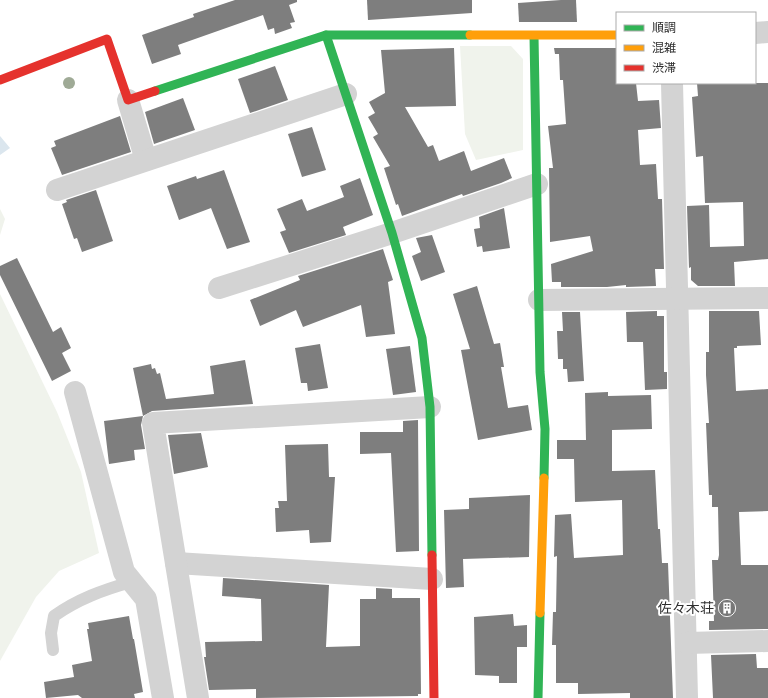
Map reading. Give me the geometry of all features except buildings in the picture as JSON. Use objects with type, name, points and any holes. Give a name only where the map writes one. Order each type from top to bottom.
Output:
[{"type":"street","points":[[756,32],[768,32]]},
{"type":"street","points":[[326,35],[392,233],[422,338],[430,407],[434,698]]},
{"type":"street","points":[[128,100],[326,35],[616,35]]},
{"type":"street","points":[[534,36],[540,372],[545,429],[538,698]]},
{"type":"street","points":[[0,80],[108,39],[146,160]]},
{"type":"street","points":[[672,84],[676,298],[687,644],[687,698]]},
{"type":"street","points":[[57,190],[346,94]]},
{"type":"street","points":[[219,288],[392,233],[537,184]]},
{"type":"street","points":[[539,300],[768,298]]},
{"type":"street","points":[[75,392],[124,572],[146,598],[163,698]]},
{"type":"street","points":[[198,698],[153,423],[430,407]]},
{"type":"street","points":[[176,563],[432,579]]},
{"type":"street","points":[[687,644],[768,641]]},
{"type":"lane","points":[[53,650],[51,633],[54,616],[96,592],[131,582]]},
{"type":"shaded area","points":[[460,46],[511,46],[523,59],[523,150],[476,160],[465,134]]},
{"type":"shaded area","points":[[0,136],[10,148],[0,155]]},
{"type":"shaded area","points":[[0,209],[5,219],[0,235]]},
{"type":"shaded area","points":[[0,294],[57,412],[81,472],[99,553],[59,571],[36,597],[0,661]]},
{"type":"traffic: fast","points":[[326,35],[392,233],[422,338],[430,407],[432,555]]},
{"type":"traffic: fast","points":[[155,91],[326,35],[470,35]]},
{"type":"traffic: fast","points":[[534,36],[540,372],[545,429],[544,478]]},
{"type":"traffic: fast","points":[[538,698],[540,613]]},
{"type":"traffic: slow","points":[[470,35],[616,35]]},
{"type":"traffic: slow","points":[[540,613],[544,478]]},
{"type":"traffic: jam","points":[[0,80],[107,39],[128,100],[155,91]]},
{"type":"traffic: jam","points":[[432,555],[434,698]]},
{"type":"place","name":"佐々木荘","points":[[727,608]]}]
